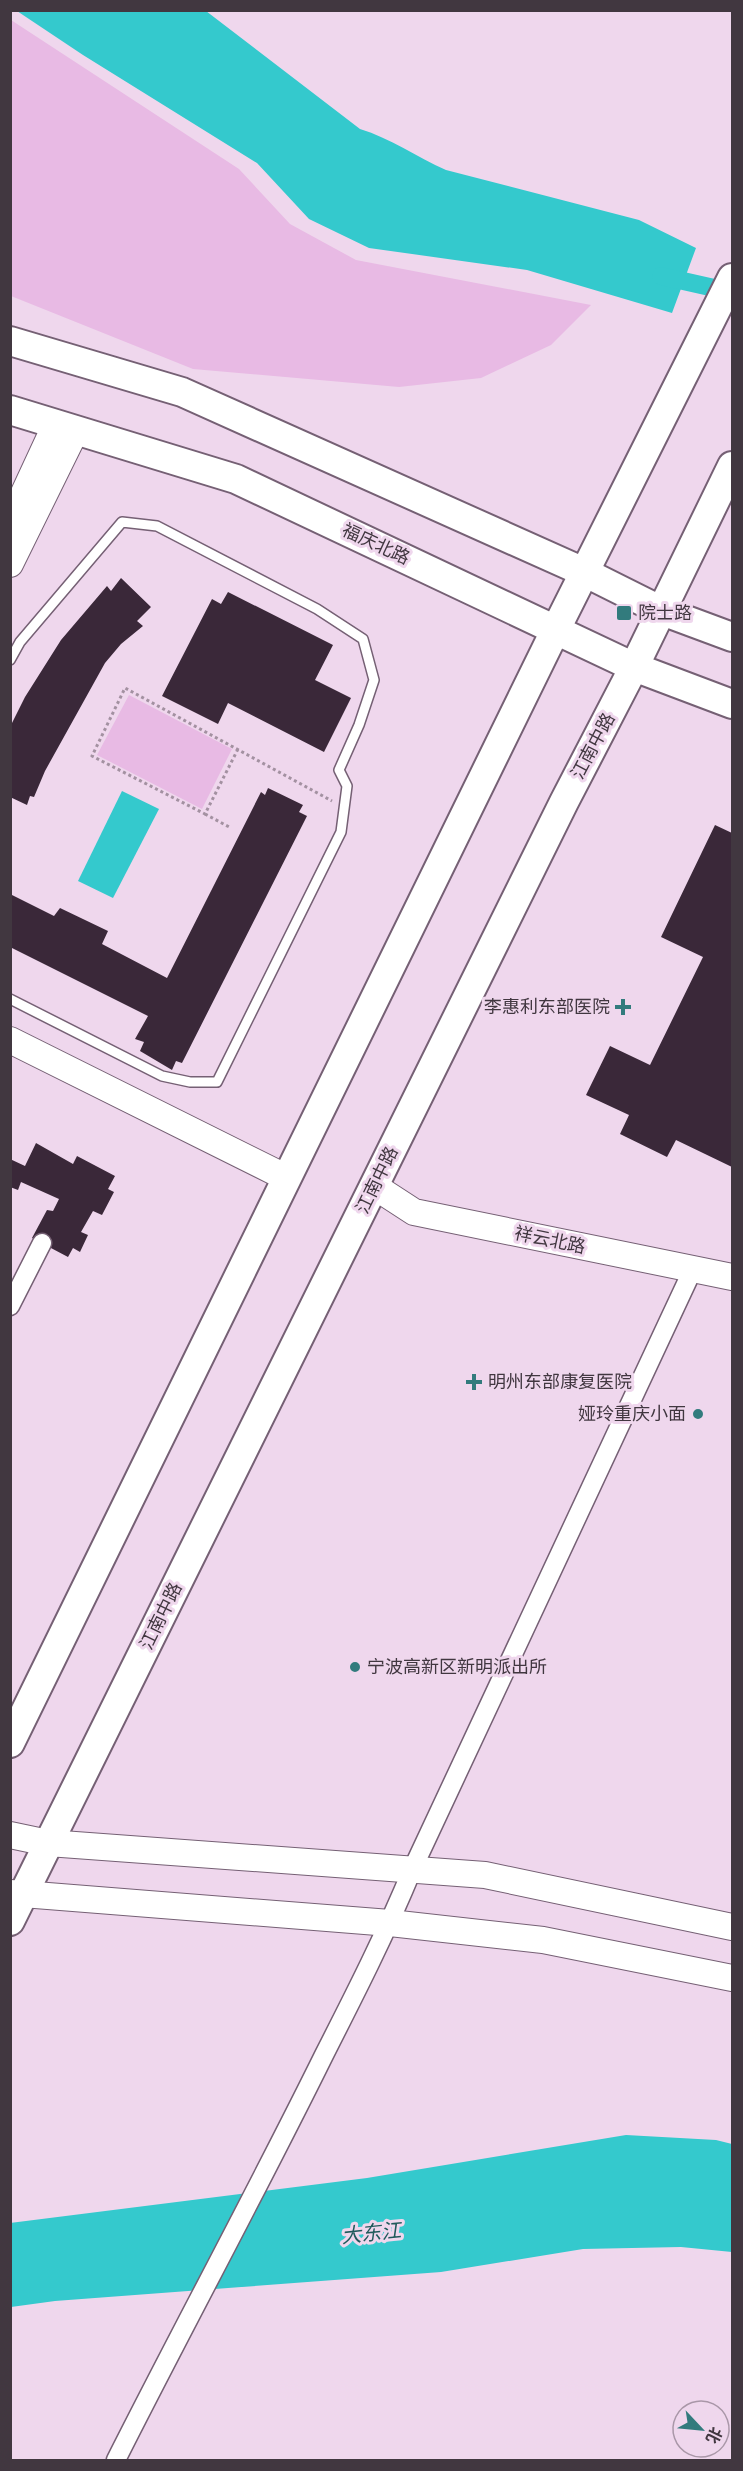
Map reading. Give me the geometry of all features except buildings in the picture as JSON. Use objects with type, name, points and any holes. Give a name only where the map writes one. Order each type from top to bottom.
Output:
[{"type":"main road","points":[[10,1743],[584,572],[732,278]]},
{"type":"main road","points":[[10,341],[182,392],[584,572],[662,611],[732,637]]},
{"type":"main road","name":"福庆北路","points":[[10,410],[236,479],[634,667],[732,704]]},
{"type":"main road","name":"江南中路","points":[[10,1921],[17,1894],[48,1843],[564,802],[662,611],[732,466]]},
{"type":"main road","points":[[662,611],[732,614]]},
{"type":"main road","points":[[634,667],[708,711],[732,722]]},
{"type":"street","points":[[10,523],[66,427]]},
{"type":"street","points":[[10,564],[66,427]]},
{"type":"street","points":[[10,1040],[287,1178]]},
{"type":"street","name":"祥云北路","points":[[374,1186],[414,1212],[732,1277]]},
{"type":"street","points":[[10,1306],[42,1243]]},
{"type":"street","points":[[116,2460],[187,2320],[259,2187],[390,1923],[412,1870],[693,1269]]},
{"type":"street","points":[[10,1835],[48,1843],[485,1875],[732,1927]]},
{"type":"street","points":[[17,1894],[390,1923],[543,1940],[732,1977]]},
{"type":"lane","points":[[10,660],[20,642],[122,522],[157,526],[316,609],[363,639],[374,680],[359,725],[339,770],[347,786],[341,832],[217,1082],[190,1082],[162,1076],[10,999]]},
{"type":"path","points":[[231,828],[92,756],[125,688],[345,807]]},
{"type":"path","points":[[205,814],[238,749]]},
{"type":"shaded area","points":[[11,20],[239,169],[290,224],[356,260],[591,305],[551,345],[481,378],[399,387],[193,369],[11,296]]},
{"type":"shaded area","points":[[129,695],[232,749],[202,809],[97,755]]},
{"type":"water","points":[[17,11],[206,11],[360,129],[382,137],[446,170],[639,220],[696,248],[672,313],[527,270],[369,248],[309,219],[257,163],[83,55]]},
{"type":"water","points":[[122,791],[159,809],[113,898],[78,881]]},
{"type":"water","name":"大东江","points":[[626,2135],[716,2140],[732,2144],[732,2252],[681,2247],[583,2249],[441,2272],[55,2301],[11,2307],[10,2223],[367,2178]]},
{"type":"waterway","points":[[661,276],[732,292]]},
{"type":"place","name":"院士路","points":[[624,613]]},
{"type":"place","name":"李惠利东部医院","points":[[623,1007]]},
{"type":"place","name":"明州东部康复医院","points":[[474,1382]]},
{"type":"place","name":"娅玲重庆小面","points":[[698,1414]]},
{"type":"place","name":"宁波高新区新明派出所","points":[[355,1667]]}]
